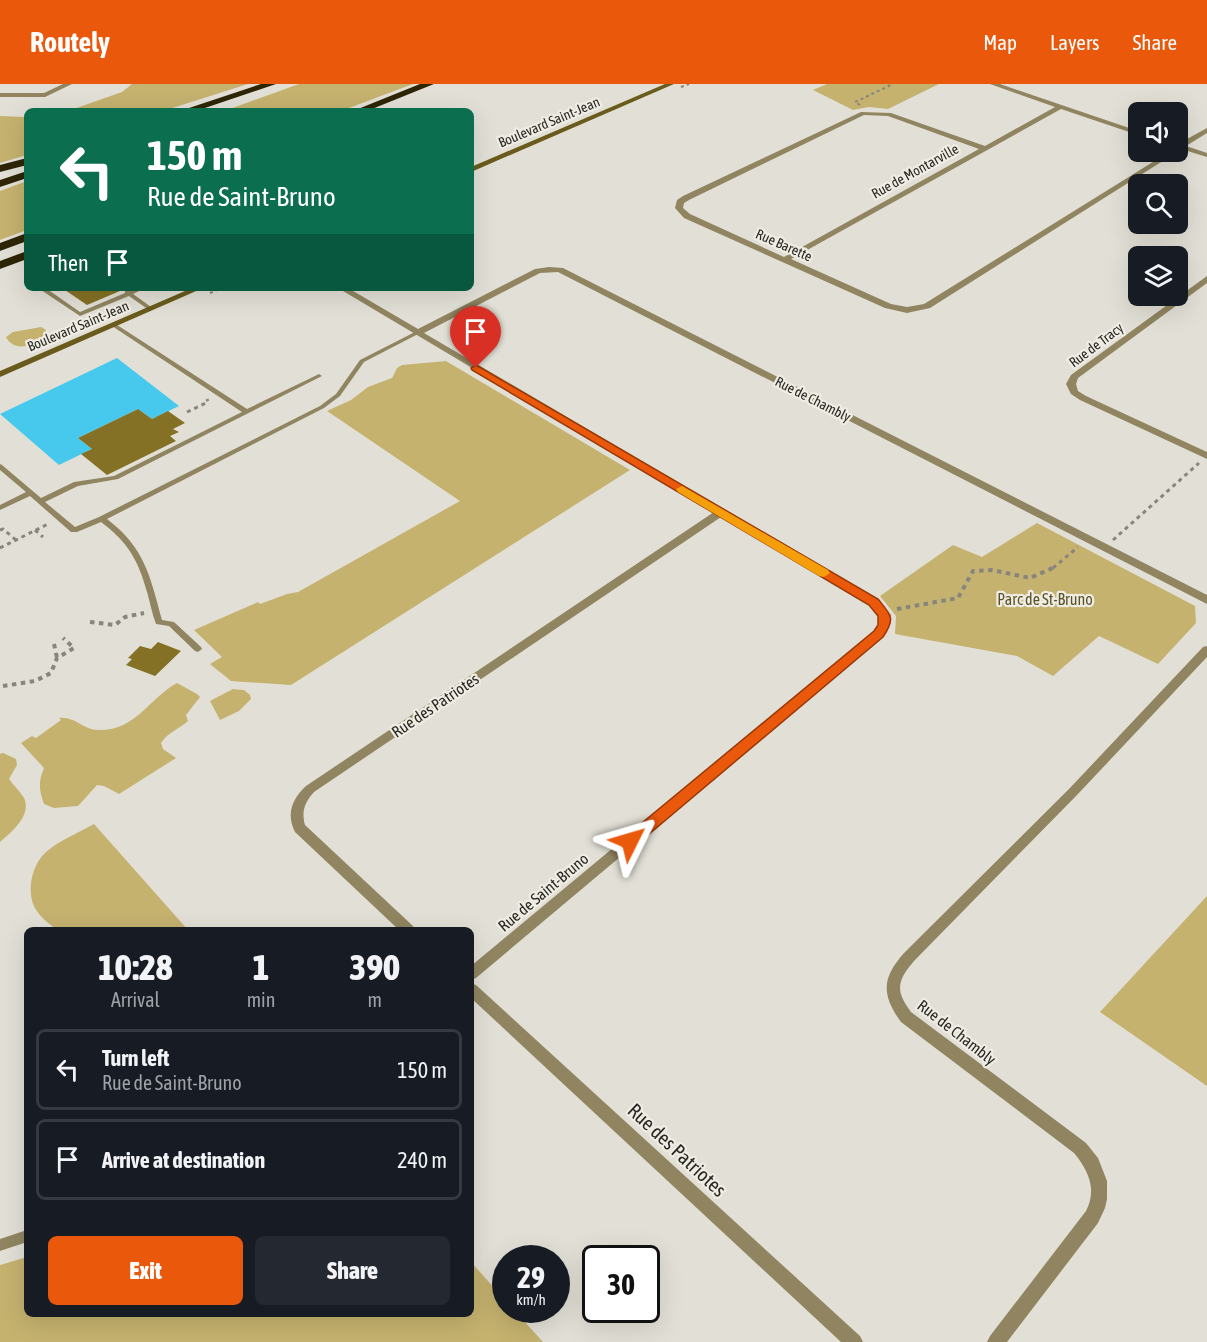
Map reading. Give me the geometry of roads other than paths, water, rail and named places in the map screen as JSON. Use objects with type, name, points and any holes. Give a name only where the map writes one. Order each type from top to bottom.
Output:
[{"type":"highway","points":[[195,108],[273,84]]},
{"type":"highway","points":[[209,108],[273,84]]},
{"type":"highway","points":[[366,108],[429,84]]},
{"type":"highway","points":[[372,108],[400,95]]},
{"type":"highway","points":[[0,170],[24,162]]},
{"type":"highway","points":[[0,184],[24,175]]},
{"type":"highway","points":[[0,247],[24,238]]},
{"type":"highway","points":[[0,265],[24,256]]},
{"type":"street","points":[[0,95],[45,95],[69,84]]},
{"type":"street","name":"Boulevard Saint-Jean","points":[[474,169],[671,84]]},
{"type":"street","points":[[993,84],[1128,130]]},
{"type":"street","name":"Rue de Montarville","points":[[784,260],[1060,106]]},
{"type":"street","name":"Rue Barette","points":[[984,148],[889,114],[869,112],[856,115],[684,199],[679,204],[679,210],[687,216],[890,307],[907,310],[921,309],[1155,162]]},
{"type":"street","name":"Rue Barette","points":[[1188,141],[1207,130]]},
{"type":"street","points":[[1188,151],[1207,155]]},
{"type":"street","name":"Rue de Chambly","points":[[417,333],[538,271],[549,268],[562,270],[1207,600]]},
{"type":"street","name":"Rue de Tracy","points":[[1207,279],[1074,377],[1071,384],[1074,392],[1083,398],[1207,456]]},
{"type":"street","name":"Boulevard Saint-Jean","points":[[0,374],[192,291]]},
{"type":"street","points":[[347,291],[721,512]]},
{"type":"street","name":"Rue de Saint-Bruno","points":[[474,971],[878,634],[884,626],[885,615],[873,602],[721,512]]},
{"type":"street","name":"Rue des Patriotes","points":[[405,927],[300,828],[296,811],[300,799],[310,789],[721,512]]},
{"type":"street","name":"Rue de Chambly","points":[[996,1342],[1092,1217],[1099,1204],[1100,1182],[1094,1167],[1080,1149],[906,1017],[894,995],[894,975],[899,967],[1081,784],[1207,651]]},
{"type":"street","name":"Rue des Patriotes","points":[[474,991],[854,1342]]},
{"type":"lane","points":[[46,291],[80,314],[130,291]]},
{"type":"lane","points":[[126,292],[151,309]]},
{"type":"lane","points":[[114,325],[247,412]]},
{"type":"lane","points":[[0,466],[74,530],[102,519],[322,407],[338,395],[362,362],[417,333]]},
{"type":"lane","points":[[41,501],[76,484],[116,478],[319,376]]},
{"type":"lane","points":[[0,508],[31,493]]},
{"type":"lane","points":[[102,519],[123,537],[142,560],[159,622],[171,624],[198,649]]},
{"type":"lane","points":[[0,1245],[24,1237]]},
{"type":"water","points":[[117,358],[179,406],[152,419],[138,409],[78,438],[92,449],[59,465],[0,414]]},
{"type":"park label","name":"Parc de St-Bruno","points":[[1045,599]]}]
